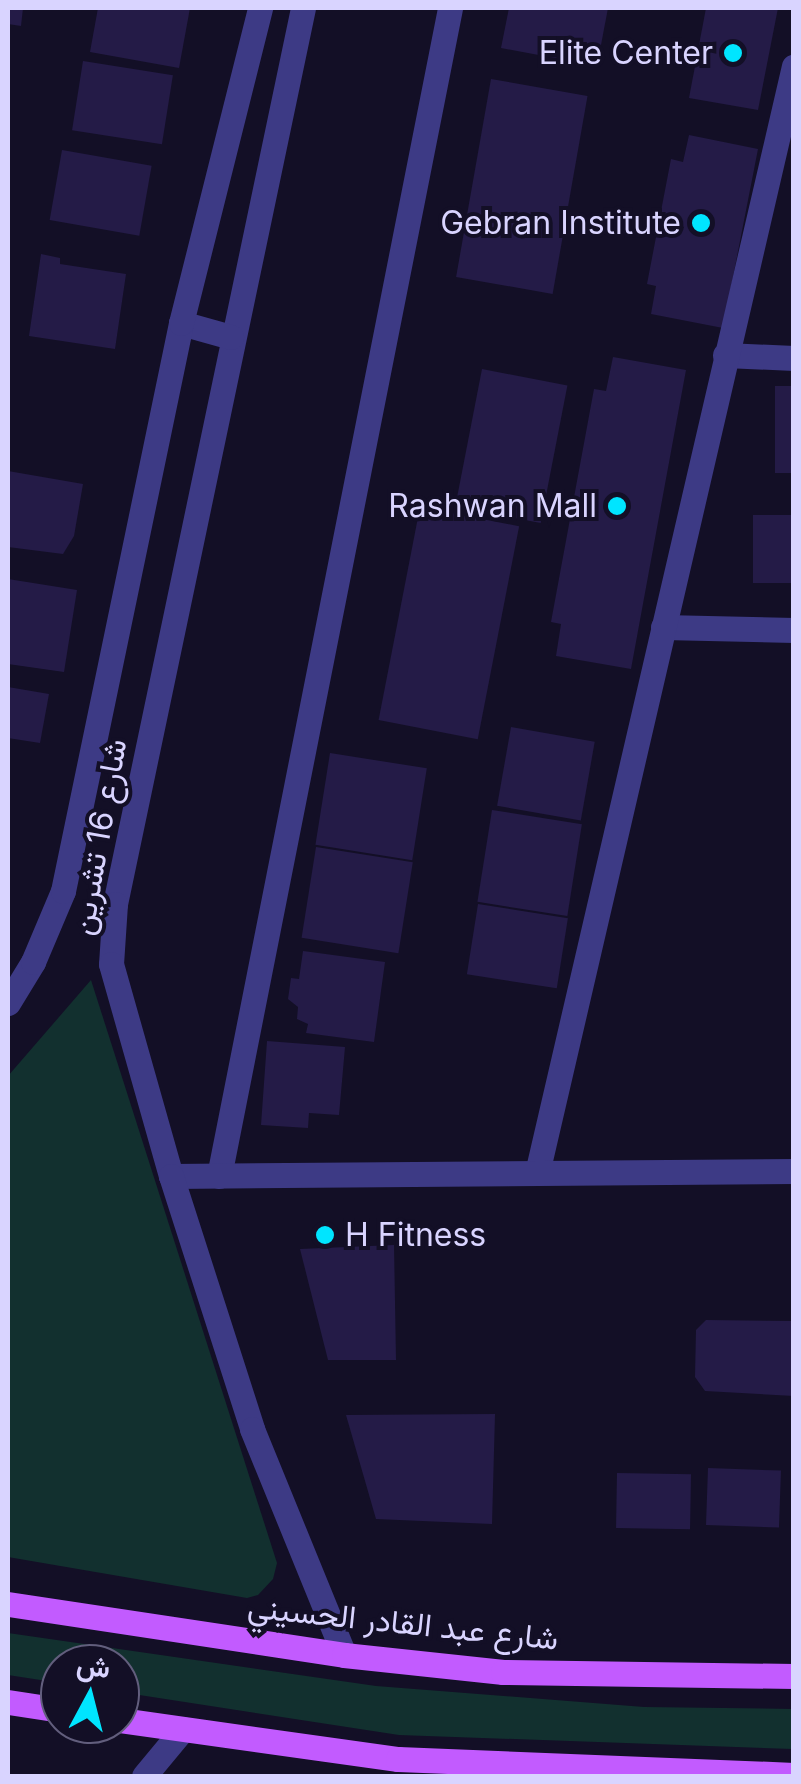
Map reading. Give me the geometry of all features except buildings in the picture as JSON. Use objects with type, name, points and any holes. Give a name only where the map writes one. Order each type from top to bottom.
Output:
[{"type":"main road","name":"شارع عبد القادر الحسيني","points":[[8,1604],[344,1655],[503,1672],[794,1676]]},
{"type":"main road","points":[[8,1702],[40,1707]]},
{"type":"main road","points":[[140,1723],[398,1759],[794,1775]]},
{"type":"street","name":"شارع 16 تشرين","points":[[8,1003],[34,962],[63,891],[181,323],[260,8]]},
{"type":"street","name":"شارع 16 تشرين","points":[[303,8],[231,336],[115,904],[111,964],[171,1176],[252,1429],[344,1655]]},
{"type":"street","points":[[218,1176],[450,8]]},
{"type":"street","points":[[536,1174],[794,66]]},
{"type":"street","points":[[181,323],[231,336]]},
{"type":"street","points":[[725,355],[794,358]]},
{"type":"street","points":[[664,627],[794,630]]},
{"type":"street","points":[[171,1176],[794,1171]]},
{"type":"street","points":[[144,1776],[183,1730]]},
{"type":"green space","points":[[91,980],[277,1563],[273,1579],[258,1595],[247,1598],[8,1557],[8,1076]]},
{"type":"green space","points":[[8,1633],[84,1644],[40,1644],[40,1680],[8,1675]]},
{"type":"green space","points":[[140,1652],[376,1686],[644,1707],[793,1709],[793,1749],[399,1735],[140,1695]]},
{"type":"place","name":"Elite Center","points":[[733,53]]},
{"type":"place","name":"Gebran Institute","points":[[701,223]]},
{"type":"place","name":"Rashwan Mall","points":[[617,506]]},
{"type":"place","name":"H Fitness","points":[[325,1235]]}]
